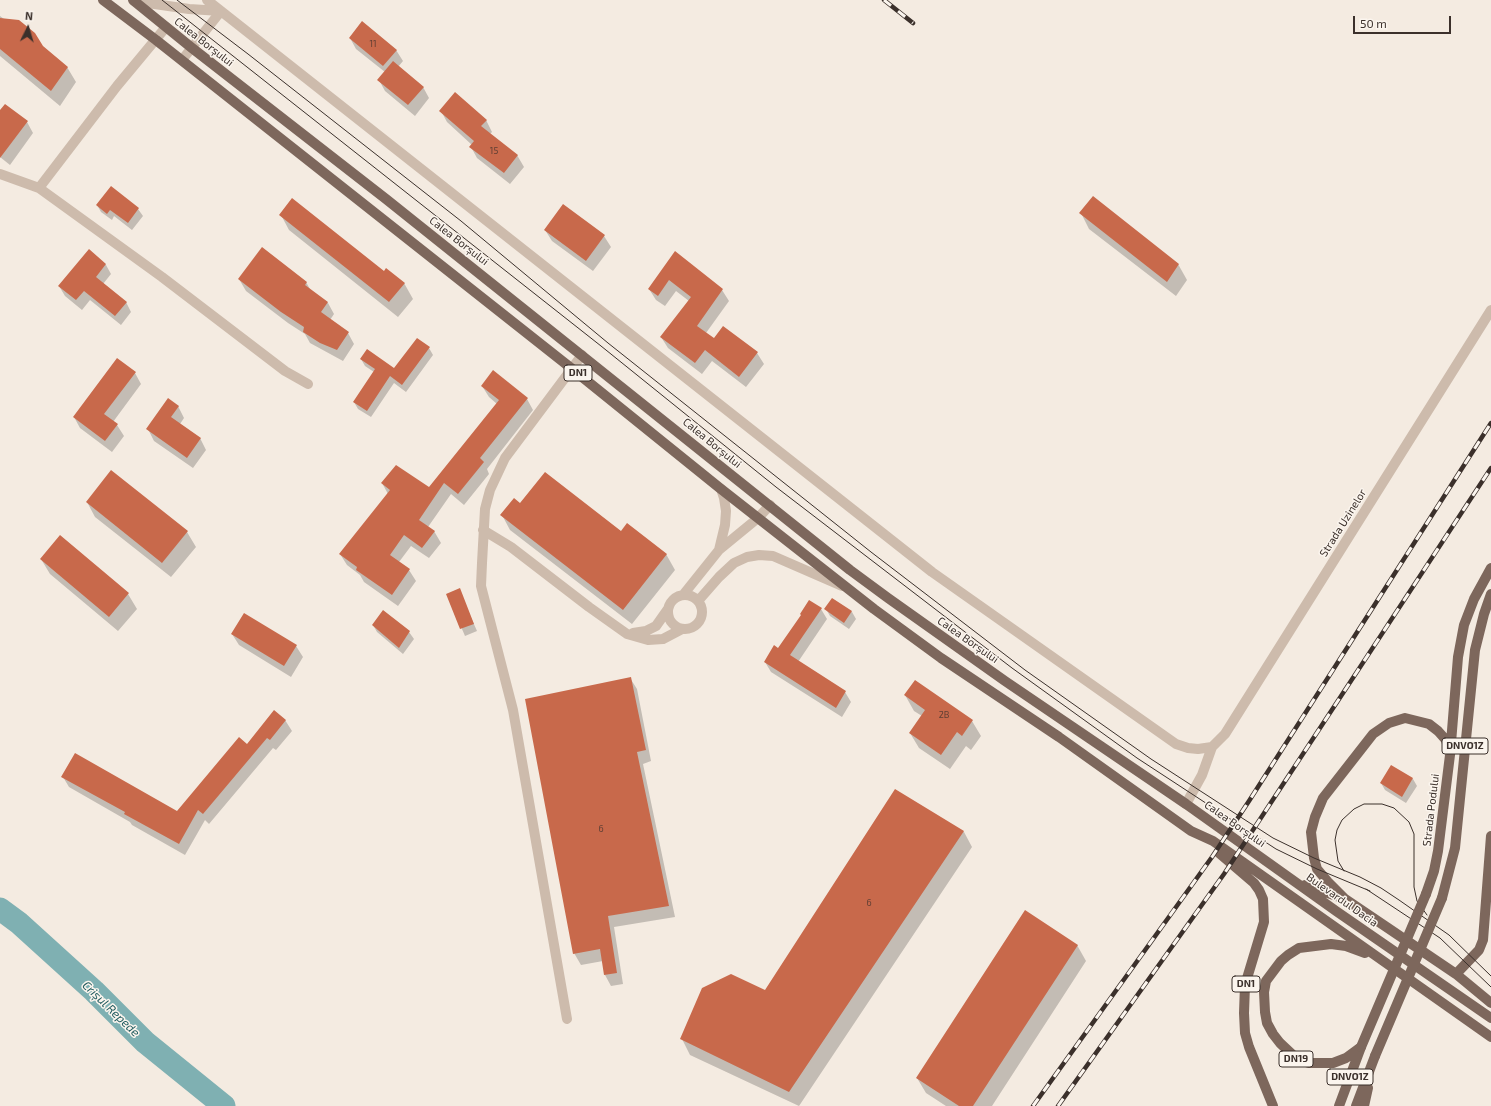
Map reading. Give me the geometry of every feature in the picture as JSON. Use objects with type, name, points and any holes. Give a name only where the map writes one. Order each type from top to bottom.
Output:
[{"type":"main road","name":"DN1","points":[[103,0],[182,60],[571,368],[720,489],[848,589],[941,658],[1059,737],[1191,831],[1238,868],[1254,883],[1263,899],[1264,922],[1245,985],[1245,1033],[1249,1047],[1273,1106]]},
{"type":"main road","name":"Calea Borșului","points":[[133,0],[888,598],[1005,681],[1186,804],[1294,881]]},
{"type":"main road","name":"Strada Podului","points":[[1361,1047],[1434,872],[1450,755],[1458,657],[1464,624],[1474,599],[1491,568]]},
{"type":"main road","name":"DNVO1Z","points":[[1356,1106],[1375,1056],[1442,898],[1455,848],[1475,650],[1484,614],[1491,594]]},
{"type":"main road","points":[[1345,899],[1317,869],[1314,858],[1311,832],[1314,817],[1323,798],[1373,734],[1389,723],[1405,718],[1429,724],[1446,740],[1450,755]]},
{"type":"main road","name":"DN1","points":[[1191,831],[1212,841],[1491,1037]]},
{"type":"main road","points":[[1456,974],[1479,950],[1483,940],[1491,836]]},
{"type":"main road","name":"Bulevardul Dacia","points":[[1294,881],[1345,899],[1456,974]]},
{"type":"main road","name":"Bulevardul Dacia","points":[[1294,881],[1491,1018]]},
{"type":"main road","name":"DN19","points":[[1361,1047],[1346,1058],[1333,1064],[1309,1063],[1297,1059],[1288,1052],[1273,1034],[1267,1023],[1264,992],[1266,981],[1272,972],[1281,961],[1299,948],[1331,944],[1346,946],[1374,955]]},
{"type":"main road","name":"DN1","points":[[1456,974],[1491,1003]]},
{"type":"main road","name":"DNVO1Z","points":[[1339,1106],[1361,1047]]},
{"type":"main road","points":[[1364,1106],[1375,1056]]},
{"type":"street","points":[[133,0],[189,9],[222,11]]},
{"type":"street","points":[[207,0],[932,572],[1176,744],[1198,749],[1212,747],[1202,775],[1186,804]]},
{"type":"street","points":[[182,60],[222,11]]},
{"type":"street","points":[[39,188],[117,86],[166,27]]},
{"type":"street","points":[[0,174],[39,188],[168,282],[285,371],[308,384]]},
{"type":"street","name":"Strada Uzinelor","points":[[1212,747],[1225,734],[1491,310]]},
{"type":"street","points":[[567,1018],[512,710],[482,586],[483,530],[485,509],[490,490],[505,458],[582,355]]},
{"type":"street","points":[[719,550],[726,525],[724,498],[720,489]]},
{"type":"street","points":[[627,634],[646,631],[656,626],[673,600],[683,595],[719,550],[758,518],[770,505]]},
{"type":"street","points":[[483,530],[511,547],[627,634],[648,640],[663,639],[682,629]]},
{"type":"street","points":[[698,601],[719,577],[734,563],[747,557],[759,554],[773,556],[848,589]]},
{"type":"street","points":[[668,609],[670,620],[674,625],[682,629],[689,629],[700,622],[702,612],[698,601],[688,595],[683,595]]},
{"type":"building","points":[[0,18],[19,20],[35,33],[43,46],[68,67],[51,91],[0,49]]},
{"type":"building","points":[[362,21],[397,50],[383,66],[349,38]]},
{"type":"building","points":[[393,61],[424,87],[408,105],[377,80]]},
{"type":"building","points":[[455,92],[487,120],[481,126],[518,155],[504,173],[469,147],[474,141],[439,111]]},
{"type":"building","points":[[5,104],[28,121],[0,158],[0,110]]},
{"type":"building","points":[[111,186],[139,208],[128,223],[110,210],[107,214],[96,205]]},
{"type":"building","points":[[1093,196],[1179,264],[1167,282],[1079,213]]},
{"type":"building","points":[[292,198],[384,271],[386,268],[405,283],[389,302],[279,215]]},
{"type":"building","points":[[563,204],[605,235],[586,261],[544,230]]},
{"type":"building","points":[[262,247],[307,282],[305,285],[328,302],[321,312],[349,332],[337,350],[320,343],[303,332],[304,327],[281,312],[238,279]]},
{"type":"building","points":[[89,249],[106,264],[96,277],[127,302],[115,316],[84,291],[76,300],[58,286]]},
{"type":"building","points":[[675,251],[723,289],[697,326],[714,338],[723,326],[758,352],[739,377],[705,350],[695,363],[660,337],[691,297],[669,280],[658,296],[648,289]]},
{"type":"building","points":[[417,338],[430,347],[402,385],[390,376],[367,411],[353,402],[375,369],[360,359],[367,349],[394,368]]},
{"type":"building","points":[[117,358],[136,372],[104,414],[118,424],[105,441],[73,417]]},
{"type":"building","points":[[493,370],[528,398],[480,458],[484,462],[458,494],[444,483],[419,520],[435,531],[422,548],[404,535],[390,555],[410,569],[392,595],[356,570],[357,567],[339,554],[390,490],[381,483],[396,465],[429,487],[499,400],[481,386]]},
{"type":"building","points":[[168,398],[179,406],[171,417],[201,438],[187,458],[146,429]]},
{"type":"building","points":[[111,470],[188,531],[162,563],[86,502]]},
{"type":"building","points":[[545,472],[621,531],[627,523],[667,554],[623,610],[500,515],[514,498],[520,503]]},
{"type":"building","points":[[60,535],[129,593],[109,617],[40,559]]},
{"type":"building","points":[[460,588],[474,624],[460,629],[446,594]]},
{"type":"building","points":[[832,598],[852,611],[844,623],[824,609]]},
{"type":"building","points":[[809,600],[822,608],[790,655],[846,691],[836,708],[764,662],[774,645],[778,648],[801,615],[800,614]]},
{"type":"building","points":[[383,610],[410,631],[399,648],[372,625]]},
{"type":"building","points":[[244,613],[297,645],[284,666],[231,634]]},
{"type":"building","points":[[631,677],[646,750],[637,752],[669,906],[608,916],[617,973],[604,975],[600,949],[573,954],[525,699]]},
{"type":"building","points":[[915,680],[973,720],[962,736],[957,732],[941,755],[909,733],[925,710],[904,695]]},
{"type":"building","points":[[274,710],[286,720],[270,740],[267,738],[203,814],[198,810],[179,844],[61,777],[75,753],[177,811],[239,737],[247,744]]},
{"type":"building","points":[[1391,765],[1413,778],[1402,797],[1380,783]]},
{"type":"building","points":[[895,789],[964,831],[789,1092],[680,1039],[702,988],[731,974],[765,990]]},
{"type":"building","points":[[1025,910],[1078,945],[973,1106],[959,1106],[916,1078]]},
{"type":"waterway","name":"Crișul Repede","points":[[0,909],[19,923],[94,991],[145,1042],[224,1106]]},
{"type":"tram line","points":[[162,0],[601,346],[776,487],[1012,668],[1137,758],[1276,849],[1317,869],[1370,891]]},
{"type":"tram line","points":[[177,0],[461,221],[608,343],[871,552],[1025,670],[1151,759],[1273,838],[1381,888],[1449,935],[1491,976]]},
{"type":"tram line","points":[[1344,871],[1338,861],[1335,840],[1337,830],[1342,820],[1354,809],[1364,804],[1382,804],[1394,808],[1409,822],[1414,834],[1414,887],[1417,901],[1427,915]]},
{"type":"tram line","points":[[1366,889],[1440,938],[1491,987]]},
{"type":"railway","points":[[884,0],[913,23]]},
{"type":"railway","points":[[1033,1106],[1212,857],[1491,423]]},
{"type":"railway","points":[[1058,1106],[1224,874],[1491,468]]}]
